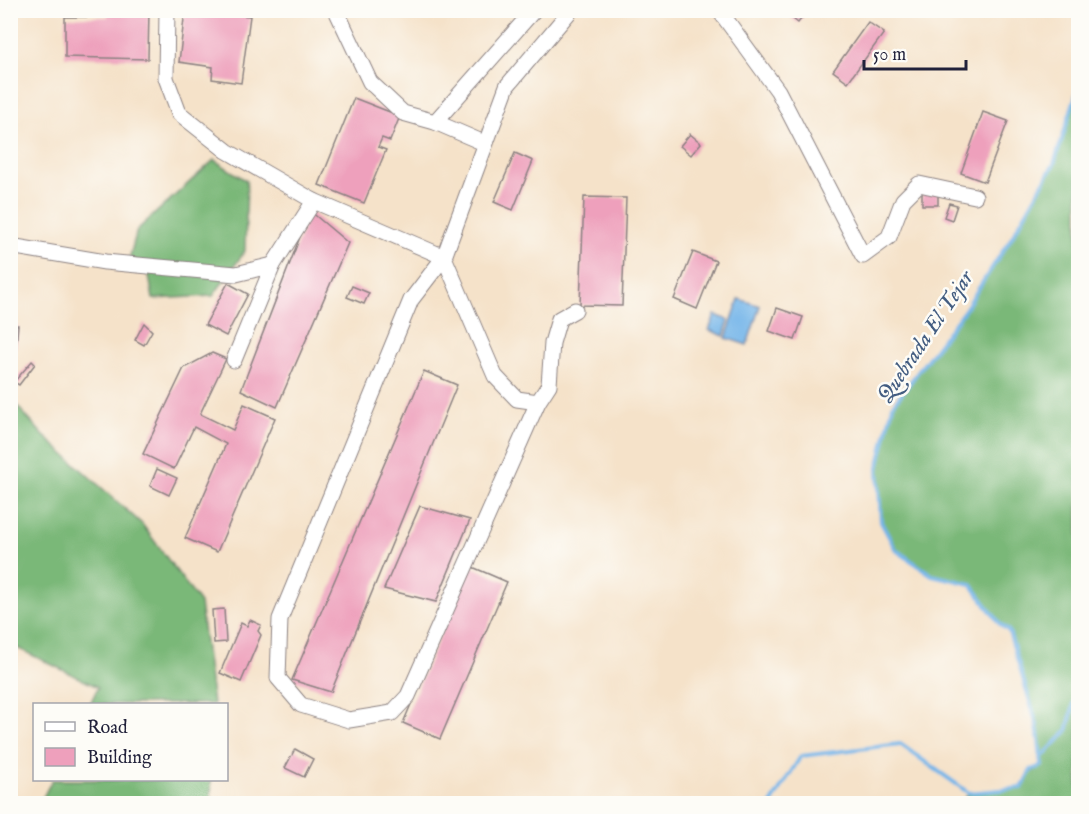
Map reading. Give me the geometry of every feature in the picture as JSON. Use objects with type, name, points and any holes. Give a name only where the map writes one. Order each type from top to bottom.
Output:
[{"type":"street","points":[[167,10],[166,78],[179,113],[227,151],[314,201],[444,257],[495,376],[517,399],[538,402]]},
{"type":"street","points":[[336,10],[370,82],[403,113],[435,122],[484,143]]},
{"type":"street","points":[[435,122],[534,10]]},
{"type":"street","points":[[571,10],[507,86],[484,143],[444,257],[411,300],[280,619],[278,678],[300,705],[349,720],[392,713],[408,696],[538,402],[549,386],[552,343],[559,319],[575,310]]},
{"type":"street","points":[[719,10],[778,91],[862,256],[889,237],[903,200],[919,184],[975,196]]},
{"type":"street","points":[[234,360],[273,265],[314,201]]},
{"type":"street","points":[[10,246],[105,262],[236,274],[273,265]]},
{"type":"green space","points":[[1078,89],[1078,803],[961,803],[969,793],[1022,788],[1030,773],[1042,766],[1037,725],[1009,631],[1000,624],[971,584],[932,575],[896,550],[881,522],[878,469],[893,405],[964,311],[1012,237],[1054,164]]},
{"type":"green space","points":[[214,160],[247,181],[245,251],[213,296],[153,299],[147,264],[129,260],[137,230]]},
{"type":"green space","points":[[10,398],[43,435],[142,524],[200,603],[213,703],[90,703],[98,687],[11,645]]},
{"type":"green space","points":[[51,781],[211,781],[211,796],[215,803],[40,803]]},
{"type":"water","points":[[739,299],[760,306],[747,345],[726,338]]},
{"type":"water","points":[[715,315],[729,320],[724,336],[709,330]]},
{"type":"building","points":[[108,10],[149,10],[148,59],[65,57],[65,17],[108,17]]},
{"type":"building","points":[[185,10],[250,16],[241,83],[212,79],[213,67],[179,62]]},
{"type":"building","points":[[782,10],[808,10],[798,23]]},
{"type":"building","points":[[868,22],[884,33],[848,82],[833,71]]},
{"type":"building","points":[[354,98],[400,116],[390,141],[382,138],[378,147],[386,150],[364,203],[319,185]]},
{"type":"building","points":[[983,112],[1008,121],[985,182],[961,173]]},
{"type":"building","points":[[690,134],[701,143],[691,155],[680,146]]},
{"type":"building","points":[[515,153],[533,161],[513,210],[494,202]]},
{"type":"building","points":[[922,189],[938,190],[938,205],[922,205]]},
{"type":"building","points":[[584,197],[626,198],[622,306],[580,305]]},
{"type":"building","points":[[949,203],[957,205],[952,220],[944,217]]},
{"type":"building","points":[[310,211],[348,243],[277,407],[241,390]]},
{"type":"building","points":[[693,252],[716,261],[697,309],[674,299]]},
{"type":"building","points":[[228,283],[248,294],[226,336],[205,325]]},
{"type":"building","points":[[352,286],[369,293],[364,304],[347,297]]},
{"type":"building","points":[[777,308],[803,317],[795,340],[769,331]]},
{"type":"building","points":[[144,323],[152,331],[144,345],[135,340]]},
{"type":"building","points":[[10,325],[18,325],[16,347],[10,347]]},
{"type":"building","points":[[212,353],[226,359],[200,414],[233,430],[244,404],[275,418],[217,552],[185,538],[226,444],[194,427],[174,469],[143,454],[184,368]]},
{"type":"building","points":[[32,361],[35,364],[19,385],[14,382]]},
{"type":"building","points":[[424,371],[457,385],[331,692],[292,680]]},
{"type":"building","points":[[157,469],[177,478],[169,495],[150,486]]},
{"type":"building","points":[[420,506],[470,520],[436,602],[384,589]]},
{"type":"building","points":[[470,566],[507,582],[440,739],[403,723]]},
{"type":"building","points":[[224,609],[226,642],[214,643],[212,610]]},
{"type":"building","points":[[250,620],[261,625],[258,631],[261,635],[241,682],[220,673],[241,623],[247,626]]},
{"type":"building","points":[[295,749],[313,759],[304,777],[285,768]]},
{"type":"waterway","name":"Quebrada El Tejar","points":[[771,804],[801,756],[900,744],[969,793],[1022,788],[1031,770],[1042,766],[1037,725],[1009,631],[1000,624],[971,584],[932,575],[896,550],[881,522],[878,469],[893,405],[964,311],[1012,237],[1054,164],[1078,89]]},
{"type":"waterway","points":[[1042,757],[1067,731],[1078,688]]}]
